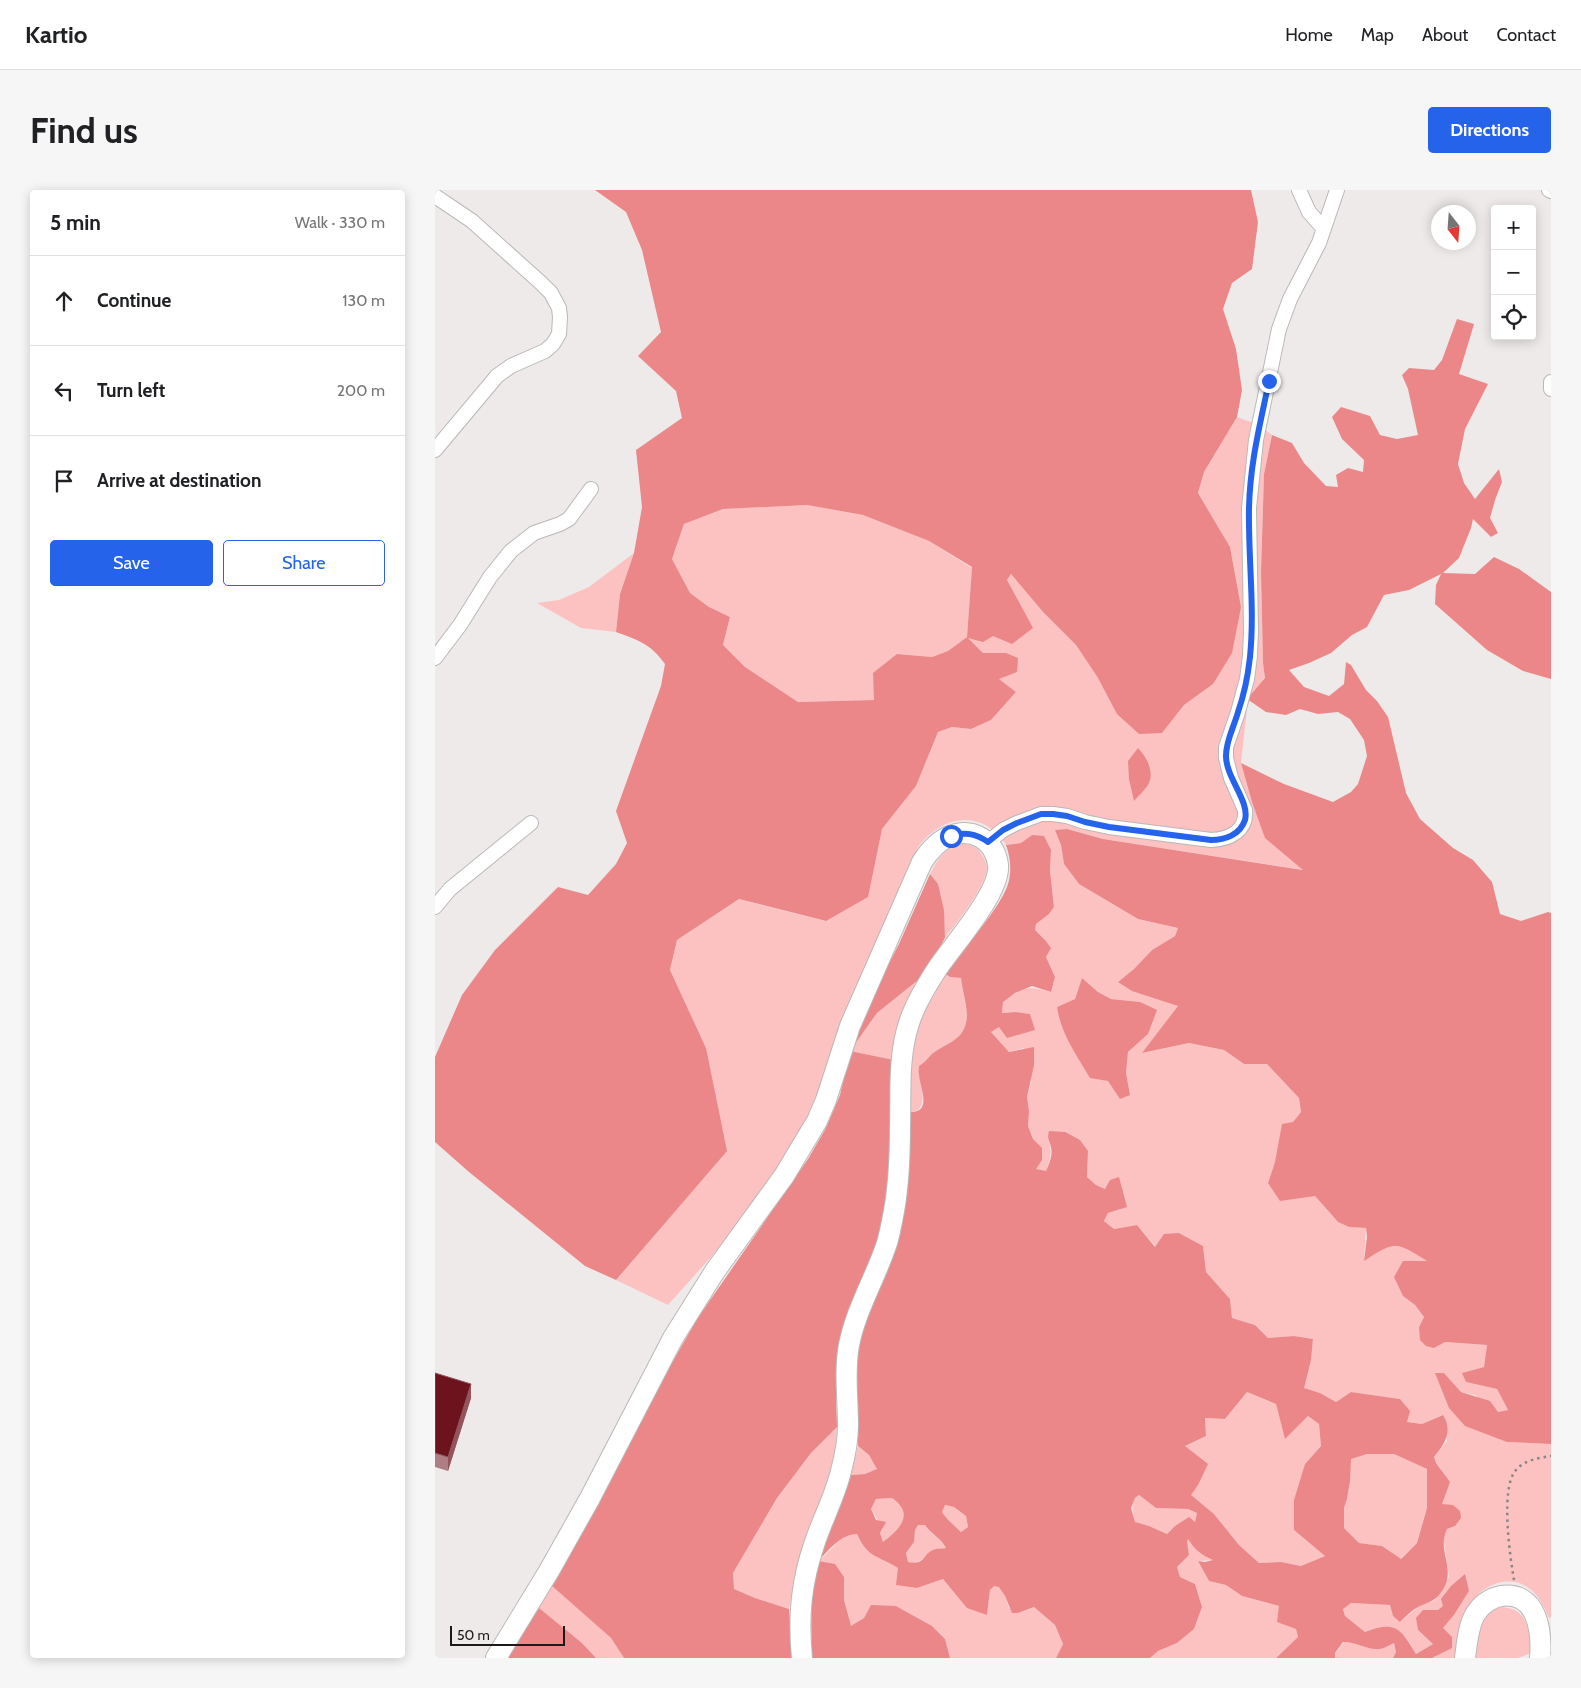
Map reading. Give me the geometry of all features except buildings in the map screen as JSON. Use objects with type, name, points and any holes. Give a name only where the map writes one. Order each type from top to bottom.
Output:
[{"type":"main road","points":[[496,1658],[547,1575],[581,1514],[677,1330],[715,1271],[784,1176],[814,1127],[826,1100],[852,1019],[890,938],[922,862],[931,850],[951,836],[967,833],[975,834],[988,842],[995,854],[998,867],[993,887],[985,903],[943,960],[923,991],[912,1013],[906,1035],[900,1071],[900,1160],[894,1207],[887,1244],[850,1338],[846,1373],[848,1427],[846,1451],[836,1489],[815,1541],[803,1584],[800,1611],[802,1658]]},
{"type":"main road","points":[[1465,1658],[1471,1623],[1476,1613],[1483,1604],[1495,1597],[1502,1596],[1516,1597],[1523,1600],[1530,1607],[1536,1617],[1539,1629],[1540,1658]]},
{"type":"street","points":[[1299,190],[1309,212],[1324,229]]},
{"type":"street","points":[[988,842],[1003,830],[1041,814],[1067,816],[1109,827],[1211,840],[1219,840],[1231,836],[1242,826],[1246,815],[1245,810],[1231,778],[1225,758],[1228,741],[1245,688],[1250,656],[1249,508],[1256,440],[1279,329],[1290,298],[1319,243],[1337,190]]},
{"type":"street","points":[[435,196],[471,221],[541,282],[551,293],[559,308],[560,317],[559,334],[553,344],[545,350],[511,366],[497,376],[435,450]]},
{"type":"street","points":[[1551,382],[1551,389]]},
{"type":"street","points":[[435,658],[460,625],[490,577],[511,551],[534,533],[569,519],[591,489]]},
{"type":"street","points":[[435,907],[450,889],[531,823]]},
{"type":"path","points":[[1516,1597],[1508,1537],[1507,1502],[1509,1483],[1515,1470],[1525,1463],[1551,1456]]},
{"type":"shaded area","points":[[595,190],[1251,190],[1258,222],[1252,269],[1232,283],[1223,309],[1236,349],[1242,390],[1237,417],[1204,472],[1198,493],[1230,547],[1241,607],[1232,653],[1213,684],[1184,705],[1162,733],[1139,734],[1117,714],[1098,678],[1076,645],[1043,612],[1011,574],[1007,580],[1033,628],[1012,644],[993,636],[983,642],[968,638],[983,653],[1006,653],[1018,658],[1017,672],[999,679],[1016,692],[991,720],[971,729],[952,727],[938,732],[916,786],[882,829],[868,897],[826,921],[739,899],[677,940],[670,970],[706,1048],[727,1151],[616,1280],[585,1266],[435,1142],[435,1057],[462,995],[495,950],[558,887],[588,895],[616,864],[627,843],[616,811],[661,686],[665,664],[649,647],[616,632],[620,594],[634,553],[642,507],[636,450],[682,418],[676,391],[638,356],[661,332],[642,250],[626,212]],"holes":[[[807,505],[863,515],[929,541],[972,567],[967,637],[948,651],[932,657],[897,654],[873,673],[874,700],[798,702],[745,667],[723,645],[730,617],[709,607],[690,593],[672,559],[684,524],[723,509]]]},
{"type":"shaded area","points":[[1457,319],[1474,324],[1459,374],[1488,384],[1465,429],[1458,464],[1464,483],[1475,499],[1499,469],[1502,482],[1490,518],[1498,533],[1491,537],[1473,519],[1459,558],[1443,573],[1475,574],[1494,557],[1519,569],[1551,592],[1551,679],[1523,671],[1487,650],[1435,604],[1436,585],[1441,574],[1409,590],[1384,595],[1367,627],[1352,635],[1331,653],[1289,670],[1304,687],[1329,696],[1344,684],[1346,662],[1351,665],[1366,690],[1377,701],[1388,717],[1406,793],[1420,819],[1453,848],[1473,860],[1492,882],[1500,914],[1521,921],[1548,912],[1551,913],[1551,1444],[1507,1442],[1465,1426],[1449,1408],[1435,1373],[1444,1373],[1461,1392],[1490,1401],[1498,1412],[1508,1410],[1497,1389],[1466,1382],[1462,1373],[1484,1367],[1487,1345],[1445,1342],[1434,1348],[1426,1346],[1420,1340],[1419,1327],[1424,1317],[1415,1305],[1403,1296],[1394,1277],[1403,1261],[1427,1261],[1409,1250],[1396,1246],[1383,1249],[1364,1261],[1367,1237],[1366,1228],[1349,1227],[1338,1222],[1315,1196],[1280,1201],[1268,1183],[1275,1162],[1282,1124],[1293,1122],[1301,1112],[1299,1098],[1267,1064],[1244,1064],[1224,1050],[1189,1043],[1142,1053],[1178,1006],[1132,991],[1118,982],[1152,950],[1175,936],[1178,928],[1138,919],[1079,884],[1064,864],[1061,845],[1055,830],[1067,829],[1103,839],[1303,870],[1265,838],[1241,763],[1284,784],[1333,802],[1351,792],[1358,784],[1367,756],[1364,740],[1350,719],[1338,712],[1318,714],[1300,709],[1286,715],[1266,712],[1247,699],[1265,678],[1261,572],[1264,474],[1272,435],[1292,443],[1304,463],[1326,486],[1338,487],[1336,475],[1348,468],[1363,472],[1364,460],[1342,439],[1332,417],[1341,407],[1370,416],[1380,435],[1397,439],[1418,435],[1408,389],[1402,375],[1409,368],[1434,370],[1442,360]]},
{"type":"shaded area","points":[[1237,417],[1259,425],[1272,435],[1264,474],[1261,572],[1265,678],[1248,699],[1241,763],[1252,802],[1304,870],[1103,839],[1067,829],[1056,830],[1064,864],[1079,884],[1138,919],[1178,928],[1175,936],[1152,950],[1118,982],[1178,1006],[1143,1053],[1189,1043],[1224,1050],[1244,1064],[1267,1064],[1299,1098],[1301,1112],[1286,1136],[1268,1183],[1315,1196],[1338,1222],[1349,1227],[1366,1228],[1364,1260],[1383,1249],[1397,1246],[1429,1262],[1403,1296],[1415,1305],[1424,1317],[1419,1327],[1434,1348],[1444,1342],[1487,1345],[1484,1367],[1463,1373],[1466,1382],[1497,1389],[1508,1410],[1498,1412],[1475,1395],[1461,1392],[1444,1373],[1436,1373],[1507,1442],[1551,1444],[1551,1617],[1549,1618],[1539,1598],[1522,1584],[1505,1582],[1497,1584],[1481,1592],[1470,1605],[1464,1623],[1458,1658],[1432,1658],[1437,1656],[1443,1628],[1454,1615],[1469,1591],[1438,1610],[1423,1611],[1418,1630],[1433,1644],[1416,1654],[1407,1638],[1397,1630],[1383,1627],[1365,1632],[1345,1616],[1343,1608],[1351,1603],[1390,1605],[1393,1616],[1401,1621],[1418,1607],[1435,1600],[1449,1577],[1443,1536],[1447,1529],[1455,1526],[1442,1504],[1441,1469],[1434,1457],[1447,1441],[1442,1415],[1422,1424],[1407,1422],[1400,1399],[1351,1392],[1336,1402],[1320,1393],[1303,1388],[1311,1360],[1313,1339],[1294,1336],[1268,1338],[1255,1325],[1232,1318],[1230,1299],[1206,1272],[1203,1246],[1179,1233],[1156,1247],[1137,1225],[1114,1229],[1104,1221],[1108,1213],[1121,1209],[1119,1178],[1105,1189],[1096,1185],[1087,1177],[1088,1151],[1048,1139],[1051,1152],[1046,1172],[1036,1170],[1033,1139],[1028,1126],[1029,1111],[1027,1097],[1031,1082],[1024,1048],[1009,1052],[991,1032],[999,1026],[1034,1030],[1030,1014],[1002,1013],[1003,1002],[1020,990],[1036,988],[1051,992],[1055,977],[1046,957],[1045,940],[1035,930],[1036,924],[1049,914],[1054,907],[1050,871],[1051,850],[1032,835],[1021,843],[1006,845],[986,825],[962,820],[939,828],[928,836],[918,847],[845,1011],[825,1081],[812,1117],[737,1228],[668,1305],[616,1280],[662,1226],[706,1048],[670,970],[677,940],[739,899],[825,921],[867,897],[882,829],[916,786],[938,732],[952,727],[971,729],[991,720],[1016,692],[999,679],[1006,653],[983,653],[967,637],[993,636],[1032,628],[1007,580],[1011,574],[1043,612],[1076,645],[1098,678],[1162,733],[1184,705],[1213,684],[1241,607],[1230,547],[1198,493],[1204,472]],"holes":[[[1082,978],[1098,992],[1111,999],[1140,1002],[1148,1034],[1128,1052],[1126,1073],[1130,1095],[1108,1081],[1090,1077],[1057,1007],[1075,999]]]},
{"type":"shaded area","points":[[807,505],[863,515],[929,541],[972,568],[967,637],[948,651],[932,657],[897,654],[875,700],[798,702],[745,667],[723,645],[730,617],[709,607],[690,593],[672,559],[684,524],[723,509]]},
{"type":"shaded area","points":[[634,553],[620,594],[616,632],[581,628],[537,603],[559,600],[589,587]]},
{"type":"shaded area","points":[[1138,748],[1147,760],[1151,775],[1148,785],[1134,801],[1129,779],[1128,761]]},
{"type":"shaded area","points":[[1032,835],[1044,836],[1051,850],[1050,871],[1054,907],[1049,914],[1036,924],[1035,930],[1051,948],[1046,957],[1055,977],[1051,992],[1032,986],[1015,993],[1003,1002],[1002,1013],[1030,1014],[1035,1030],[1007,1038],[999,1027],[991,1032],[1009,1052],[1034,1047],[1034,1065],[1027,1097],[1029,1111],[1028,1126],[1033,1139],[1042,1148],[1042,1160],[1036,1169],[1046,1171],[1049,1163],[1051,1147],[1048,1138],[1049,1131],[1065,1132],[1080,1140],[1088,1151],[1087,1177],[1096,1185],[1105,1189],[1110,1180],[1119,1177],[1127,1207],[1108,1213],[1104,1221],[1114,1229],[1137,1225],[1155,1247],[1164,1234],[1179,1233],[1203,1246],[1206,1272],[1230,1299],[1232,1318],[1255,1325],[1268,1338],[1294,1336],[1313,1339],[1311,1360],[1304,1388],[1320,1393],[1336,1402],[1351,1392],[1400,1399],[1410,1411],[1407,1422],[1422,1424],[1443,1415],[1447,1426],[1446,1437],[1434,1457],[1436,1463],[1450,1482],[1442,1504],[1453,1505],[1460,1511],[1461,1518],[1455,1526],[1447,1529],[1444,1538],[1448,1572],[1443,1589],[1436,1598],[1416,1608],[1400,1622],[1393,1616],[1390,1605],[1351,1603],[1343,1609],[1345,1616],[1365,1632],[1384,1627],[1396,1629],[1406,1638],[1416,1654],[1433,1644],[1418,1630],[1416,1618],[1423,1610],[1438,1610],[1443,1606],[1441,1599],[1451,1586],[1465,1574],[1469,1591],[1454,1615],[1443,1628],[1452,1637],[1452,1648],[1432,1658],[1393,1658],[1396,1652],[1394,1643],[1385,1648],[1378,1649],[1343,1642],[1335,1653],[1335,1658],[1276,1658],[1298,1637],[1296,1629],[1277,1622],[1279,1606],[1242,1596],[1226,1585],[1209,1581],[1198,1561],[1213,1560],[1199,1552],[1188,1539],[1189,1555],[1177,1567],[1180,1577],[1195,1584],[1202,1607],[1194,1629],[1177,1643],[1158,1651],[1150,1658],[1056,1658],[1063,1644],[1055,1625],[1034,1607],[1018,1613],[1012,1613],[999,1587],[994,1586],[990,1590],[987,1615],[967,1608],[943,1579],[917,1588],[896,1585],[898,1568],[874,1556],[865,1548],[857,1534],[841,1540],[818,1561],[851,1475],[865,1474],[877,1469],[869,1455],[858,1446],[856,1365],[858,1347],[900,1236],[909,1112],[917,1111],[923,1104],[919,1066],[933,1053],[957,1038],[962,1032],[967,1018],[961,978],[950,977],[944,973],[987,920],[1002,898],[1010,877],[1009,856],[1006,845],[1021,843]],"holes":[[[1247,1392],[1276,1404],[1285,1439],[1308,1416],[1319,1424],[1321,1446],[1305,1464],[1294,1500],[1294,1530],[1325,1556],[1301,1566],[1281,1562],[1259,1563],[1239,1545],[1214,1514],[1191,1495],[1208,1464],[1185,1446],[1206,1436],[1205,1418],[1225,1419]],[[1367,1454],[1394,1454],[1427,1469],[1427,1508],[1417,1543],[1401,1559],[1382,1546],[1359,1543],[1344,1528],[1344,1508],[1350,1481],[1351,1459]],[[1139,1495],[1156,1508],[1188,1509],[1197,1513],[1195,1522],[1189,1517],[1167,1534],[1135,1522],[1131,1508],[1135,1498]],[[892,1498],[903,1510],[903,1521],[895,1532],[883,1542],[880,1533],[886,1522],[876,1520],[871,1509],[876,1499]],[[945,1505],[954,1507],[966,1516],[968,1527],[961,1532],[942,1512]],[[918,1525],[925,1525],[946,1548],[933,1550],[921,1561],[908,1562],[906,1553],[914,1542],[915,1530]]]},
{"type":"shaded area","points":[[960,844],[970,845],[978,849],[985,860],[987,869],[982,885],[976,895],[945,938],[941,896],[930,874],[949,849]]},
{"type":"shaded area","points":[[930,874],[938,884],[944,910],[945,938],[923,976],[877,1013],[850,1051],[874,992],[899,944]]},
{"type":"shaded area","points":[[944,973],[950,977],[961,978],[966,1007],[966,1024],[960,1036],[934,1052],[925,1063],[922,1104],[918,1110],[909,1112],[910,1069],[915,1036],[923,1013]]},
{"type":"shaded area","points":[[923,976],[894,1060],[850,1051],[877,1013]]},
{"type":"shaded area","points":[[1082,978],[1098,992],[1111,999],[1140,1002],[1157,1010],[1148,1034],[1128,1052],[1126,1073],[1130,1095],[1120,1099],[1108,1081],[1090,1078],[1070,1044],[1059,1017],[1057,1007],[1075,999]]},
{"type":"shaded area","points":[[850,1051],[894,1060],[891,1166],[886,1212],[876,1254],[838,1359],[837,1427],[811,1453],[777,1498],[733,1573],[734,1589],[789,1609],[793,1658],[624,1658],[611,1638],[552,1586],[697,1319],[808,1159],[826,1128],[840,1095]]},
{"type":"shaded area","points":[[1247,1392],[1276,1404],[1285,1438],[1308,1416],[1319,1424],[1321,1446],[1305,1464],[1294,1530],[1325,1556],[1301,1566],[1281,1562],[1259,1563],[1239,1545],[1214,1514],[1190,1495],[1198,1485],[1185,1446],[1206,1436],[1205,1418],[1225,1419]]},
{"type":"shaded area","points":[[837,1427],[835,1453],[831,1469],[800,1558],[789,1609],[734,1589],[733,1573],[777,1498],[811,1453]]},
{"type":"shaded area","points":[[858,1446],[869,1455],[878,1469],[865,1474],[851,1475]]},
{"type":"shaded area","points":[[1367,1454],[1394,1454],[1427,1469],[1427,1508],[1417,1543],[1400,1559],[1382,1546],[1359,1543],[1344,1528],[1344,1508],[1350,1481],[1350,1459]]},
{"type":"shaded area","points":[[1139,1495],[1156,1508],[1188,1509],[1197,1513],[1195,1523],[1175,1526],[1167,1534],[1149,1526],[1135,1523],[1133,1504]]},
{"type":"shaded area","points":[[892,1498],[903,1510],[903,1522],[883,1542],[880,1533],[883,1529],[871,1509],[876,1499]]},
{"type":"shaded area","points":[[944,1505],[954,1507],[966,1516],[968,1527],[961,1532],[942,1512]]},
{"type":"shaded area","points":[[918,1524],[925,1525],[946,1548],[933,1550],[919,1561],[908,1562],[906,1553],[914,1542],[915,1530]]},
{"type":"shaded area","points":[[849,1534],[857,1534],[861,1543],[870,1553],[898,1568],[917,1588],[943,1579],[954,1592],[987,1615],[990,1590],[994,1585],[999,1586],[1009,1608],[1018,1613],[1034,1607],[1055,1625],[1063,1644],[1056,1658],[950,1658],[945,1639],[932,1626],[896,1606],[871,1606],[864,1618],[851,1627],[844,1600],[844,1577],[818,1562],[839,1541]]},
{"type":"shaded area","points":[[1188,1539],[1199,1552],[1214,1560],[1198,1561],[1209,1581],[1226,1585],[1242,1596],[1279,1606],[1296,1629],[1298,1637],[1276,1658],[1150,1658],[1158,1651],[1177,1643],[1194,1629],[1202,1607],[1195,1584],[1180,1577],[1177,1567],[1189,1555],[1186,1542]]},
{"type":"shaded area","points":[[818,1561],[835,1564],[844,1577],[844,1600],[851,1626],[864,1618],[871,1605],[896,1606],[932,1626],[945,1639],[950,1658],[812,1658],[812,1598]]},
{"type":"shaded area","points":[[552,1586],[611,1638],[624,1658],[596,1658],[582,1643],[539,1608]]},
{"type":"shaded area","points":[[1501,1607],[1510,1608],[1517,1612],[1526,1622],[1531,1653],[1518,1658],[1475,1658],[1478,1635],[1483,1621],[1493,1610]]},
{"type":"shaded area","points":[[539,1608],[582,1643],[596,1658],[506,1658]]},
{"type":"shaded area","points":[[1344,1642],[1373,1648],[1394,1643],[1396,1652],[1393,1658],[1335,1658],[1335,1654]]},
{"type":"route","points":[[951,836],[967,833],[975,834],[988,842],[1003,830],[1041,814],[1067,816],[1109,827],[1157,832],[1186,838],[1219,840],[1231,836],[1240,830],[1245,822],[1244,804],[1231,778],[1225,758],[1226,747],[1247,679],[1250,656],[1249,508],[1256,440],[1269,381]]}]
